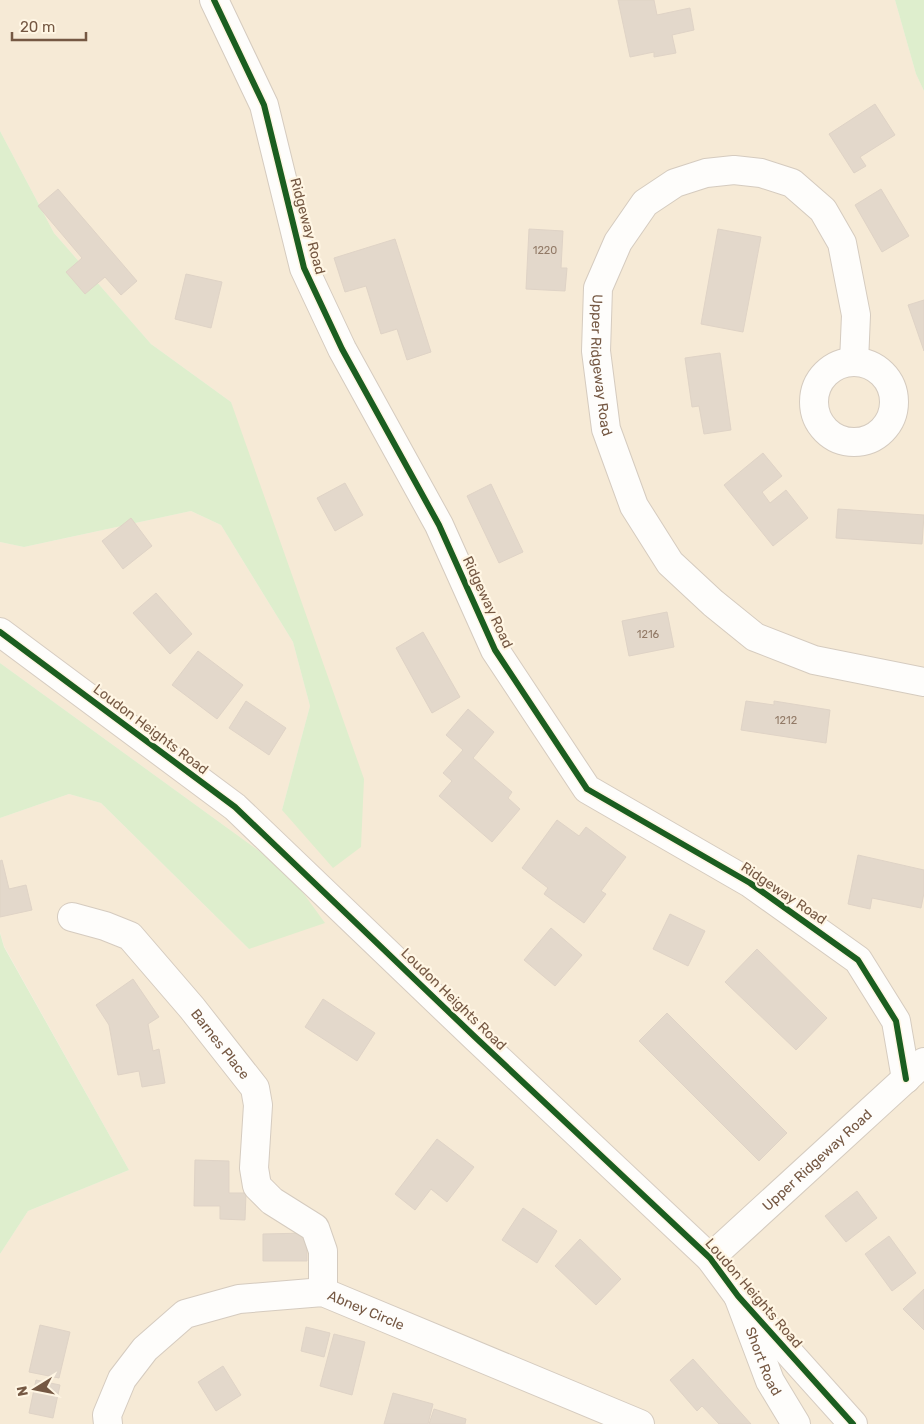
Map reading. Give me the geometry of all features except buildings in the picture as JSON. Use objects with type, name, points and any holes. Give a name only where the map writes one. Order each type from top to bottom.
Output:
[{"type":"street","name":"Ridgeway Road","points":[[214,0],[264,105],[304,268],[342,349],[439,525],[495,650],[587,789],[750,883],[858,960],[896,1021],[915,1071]]},
{"type":"street","name":"Upper Ridgeway Road","points":[[854,362],[856,315],[842,242],[823,210],[792,183],[761,173],[734,170],[706,173],[674,183],[645,203],[618,242],[598,288],[596,351],[606,429],[634,506],[670,563],[713,603],[755,637],[814,660],[924,682]]},
{"type":"street","name":"Loudon Heights Road","points":[[0,632],[235,807],[475,1037],[710,1258],[738,1296],[853,1424]]},
{"type":"street","name":"Barnes Place","points":[[72,917],[105,926],[130,936],[192,1008],[255,1088],[258,1106],[254,1168],[257,1186],[272,1201],[316,1228],[323,1251],[323,1292]]},
{"type":"street","name":"Upper Ridgeway Road","points":[[710,1258],[915,1071]]},
{"type":"street","name":"Abney Circle","points":[[108,1424],[107,1415],[122,1379],[145,1349],[185,1314],[239,1299],[323,1292],[640,1424]]},
{"type":"street","name":"Short Road","points":[[738,1296],[770,1381],[796,1424]]},
{"type":"shaded area","points":[[0,0],[895,0],[916,74],[924,91],[924,1424],[0,1424],[0,1254],[28,1211],[129,1170],[4,946],[0,932],[0,818],[69,794],[101,803],[249,949],[288,872],[0,663],[0,542],[24,547],[191,511],[221,525],[293,642],[310,706],[282,810],[361,846],[231,402],[151,344],[54,233],[0,131]]},
{"type":"green space","points":[[895,0],[924,0],[924,91],[916,74]]},
{"type":"green space","points":[[0,131],[54,233],[151,344],[231,402],[364,779],[361,847],[333,868],[282,810],[310,706],[293,642],[221,525],[191,511],[24,547],[0,542]]},
{"type":"green space","points":[[0,663],[288,872],[325,923],[249,949],[101,803],[69,794],[0,818]]},
{"type":"green space","points":[[0,933],[4,947],[129,1170],[28,1211],[0,1254]]},
{"type":"cycle path","points":[[214,0],[264,105],[304,268],[342,349],[439,525],[495,650],[587,789],[750,883],[858,960],[896,1021],[906,1079]]},
{"type":"cycle path","points":[[0,632],[235,807],[475,1037],[710,1258],[738,1296],[853,1424]]}]
